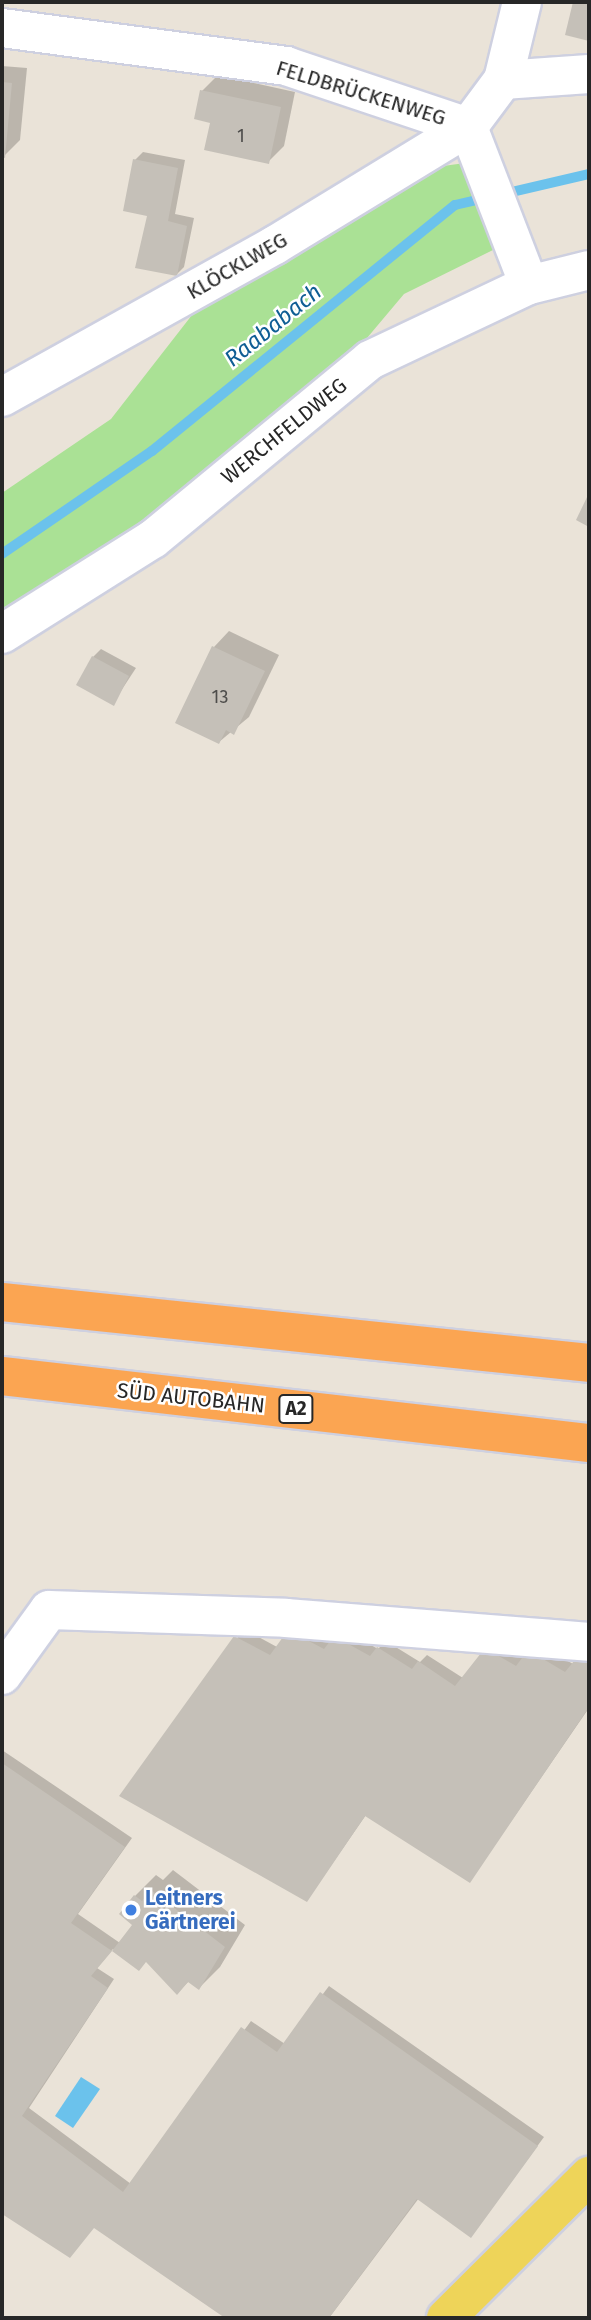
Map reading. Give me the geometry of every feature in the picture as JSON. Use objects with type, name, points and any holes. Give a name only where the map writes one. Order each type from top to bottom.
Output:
[{"type":"highway","points":[[2,1302],[589,1363]]},
{"type":"highway","name":"SÜD AUTOBAHN","points":[[2,1376],[589,1443]]},
{"type":"main road","points":[[446,2318],[586,2187]]},
{"type":"street","points":[[522,2],[503,80],[474,141],[523,269]]},
{"type":"street","name":"FELDBRÜCKENWEG","points":[[2,29],[286,66],[474,141]]},
{"type":"street","points":[[503,80],[589,74]]},
{"type":"street","name":"KLÖCKLWEG","points":[[2,397],[275,245],[474,141]]},
{"type":"street","name":"WERCHFELDWEG","points":[[2,634],[153,539],[370,360],[523,269],[589,270]]},
{"type":"street","points":[[2,1675],[49,1610],[286,1618],[589,1642]]},
{"type":"green space","points":[[465,163],[495,249],[404,294],[351,357],[75,573],[2,619],[2,493],[111,419],[199,306],[414,170]]},
{"type":"water","points":[[81,2077],[100,2089],[73,2128],[55,2116]]},
{"type":"building","points":[[573,2],[589,2],[589,41],[565,35]]},
{"type":"building","points":[[2,82],[12,83],[5,158],[2,157]]},
{"type":"building","points":[[200,90],[281,107],[269,164],[204,150],[210,123],[194,119]]},
{"type":"building","points":[[133,159],[178,168],[168,221],[187,226],[177,276],[135,268],[147,216],[123,211]]},
{"type":"building","points":[[589,493],[589,527],[576,520]]},
{"type":"building","points":[[212,646],[265,671],[234,735],[226,730],[219,744],[175,723]]},
{"type":"building","points":[[92,656],[129,676],[114,706],[76,685]]},
{"type":"building","points":[[288,1630],[324,1649],[334,1636],[370,1656],[377,1647],[412,1669],[418,1661],[455,1686],[485,1648],[516,1666],[528,1650],[565,1672],[579,1655],[589,1662],[589,1707],[470,1883],[365,1816],[307,1902],[119,1796],[234,1636],[270,1655]]},
{"type":"building","points":[[2,1763],[125,1847],[71,1923],[112,1951],[91,1976],[108,1988],[22,2116],[123,2192],[241,2027],[277,2052],[320,1992],[538,2146],[471,2238],[417,2199],[329,2318],[225,2318],[94,2228],[70,2258],[2,2214]]},
{"type":"building","points":[[151,1890],[225,1947],[199,1990],[188,1982],[177,1995],[146,1962],[139,1971],[112,1951],[132,1925],[119,1914],[134,1895],[142,1901]]},
{"type":"waterway","name":"Raababach","points":[[2,554],[152,451],[455,205],[589,174]]},
{"type":"place","name":"Leitners Gärtnerei","points":[[131,1910]]}]
